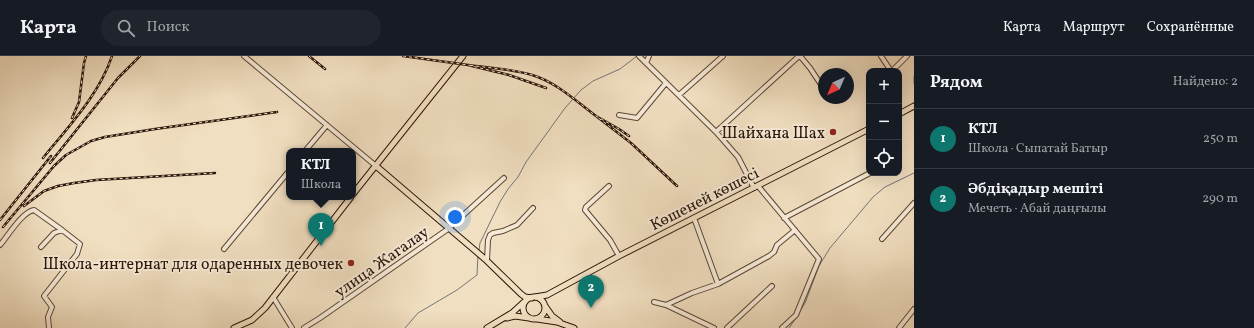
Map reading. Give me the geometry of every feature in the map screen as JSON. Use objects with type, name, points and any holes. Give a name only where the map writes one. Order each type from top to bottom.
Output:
[{"type":"main road","points":[[356,190],[463,56]]},
{"type":"main road","points":[[902,112],[914,106]]},
{"type":"main road","name":"Көшеней көшесі","points":[[533,297],[543,296],[552,292],[619,256],[866,131]]},
{"type":"main road","points":[[376,166],[448,229],[486,259],[513,287],[525,297],[533,297],[540,300],[552,316],[564,324]]},
{"type":"main road","points":[[234,328],[252,320],[265,308],[349,200]]},
{"type":"main road","points":[[513,287],[519,296],[526,316],[530,319]]},
{"type":"main road","points":[[537,319],[542,316],[547,297],[552,292]]},
{"type":"main road","points":[[487,328],[522,307],[526,300],[533,297]]},
{"type":"main road","points":[[497,322],[515,316],[557,322],[574,328]]},
{"type":"street","points":[[244,56],[354,148]]},
{"type":"street","points":[[639,56],[716,132],[738,157],[756,187],[819,259],[796,315],[782,328]]},
{"type":"street","points":[[646,63],[649,56]]},
{"type":"street","points":[[679,95],[723,56]]},
{"type":"street","points":[[716,132],[799,56],[818,80]]},
{"type":"street","points":[[881,56],[890,68]]},
{"type":"street","points":[[895,68],[907,56]]},
{"type":"street","points":[[619,115],[637,118],[666,83]]},
{"type":"street","points":[[308,148],[327,125]]},
{"type":"street","points":[[356,149],[376,166]]},
{"type":"street","points":[[224,249],[286,175]]},
{"type":"street","points":[[784,218],[866,175]]},
{"type":"street","name":"улица Жагалау","points":[[304,328],[448,229],[504,178]]},
{"type":"street","points":[[610,186],[585,210],[610,240],[619,256]]},
{"type":"street","points":[[882,239],[913,205]]},
{"type":"street","points":[[486,259],[490,235],[493,233],[503,232],[517,225],[533,208]]},
{"type":"street","points":[[0,245],[24,215],[34,210],[80,244],[78,254],[44,296],[52,307],[48,317],[49,328]]},
{"type":"street","points":[[694,218],[718,284]]},
{"type":"street","points":[[41,247],[54,232],[62,230]]},
{"type":"street","points":[[666,305],[692,293],[718,284],[769,256],[774,252],[777,245],[795,230]]},
{"type":"street","points":[[727,328],[772,286]]},
{"type":"street","points":[[273,297],[292,328]]},
{"type":"street","points":[[654,302],[666,305],[714,328]]},
{"type":"street","points":[[899,328],[914,309]]},
{"type":"waterway","points":[[479,250],[480,243],[500,202],[518,177],[526,162],[565,108],[581,90],[593,81],[620,69],[637,56]]},
{"type":"waterway","points":[[914,76],[914,84]]},
{"type":"waterway","points":[[799,313],[805,303],[819,266],[830,248],[873,197],[885,187],[914,173]]},
{"type":"waterway","points":[[405,328],[418,313],[457,290],[477,275],[478,255]]},
{"type":"waterway","points":[[789,328],[796,318]]},
{"type":"railway","points":[[72,118],[79,102],[86,56]]},
{"type":"railway","points":[[43,158],[91,97],[112,56]]},
{"type":"railway","points":[[50,163],[118,78],[140,56]]},
{"type":"railway","points":[[309,56],[325,69]]},
{"type":"railway","points":[[403,56],[468,65]]},
{"type":"railway","points":[[546,88],[509,75],[468,65],[517,71],[541,78],[566,92],[596,116]]},
{"type":"railway","points":[[3,227],[54,166],[66,155],[91,141],[105,137],[155,129],[277,112]]},
{"type":"railway","points":[[629,136],[596,116],[631,143],[677,186]]},
{"type":"railway","points":[[0,220],[51,156]]},
{"type":"railway","points":[[24,206],[44,191],[58,186],[74,183],[96,180],[215,173]]},
{"type":"place","name":"Шайхана Шах","points":[[833,132]]},
{"type":"place","name":"КТЛ","points":[[321,246]]},
{"type":"place","name":"Школа-интернат для одаренных девочек","points":[[351,263]]},
{"type":"place","name":"Әбдіқадыр мешіті","points":[[591,308]]}]
